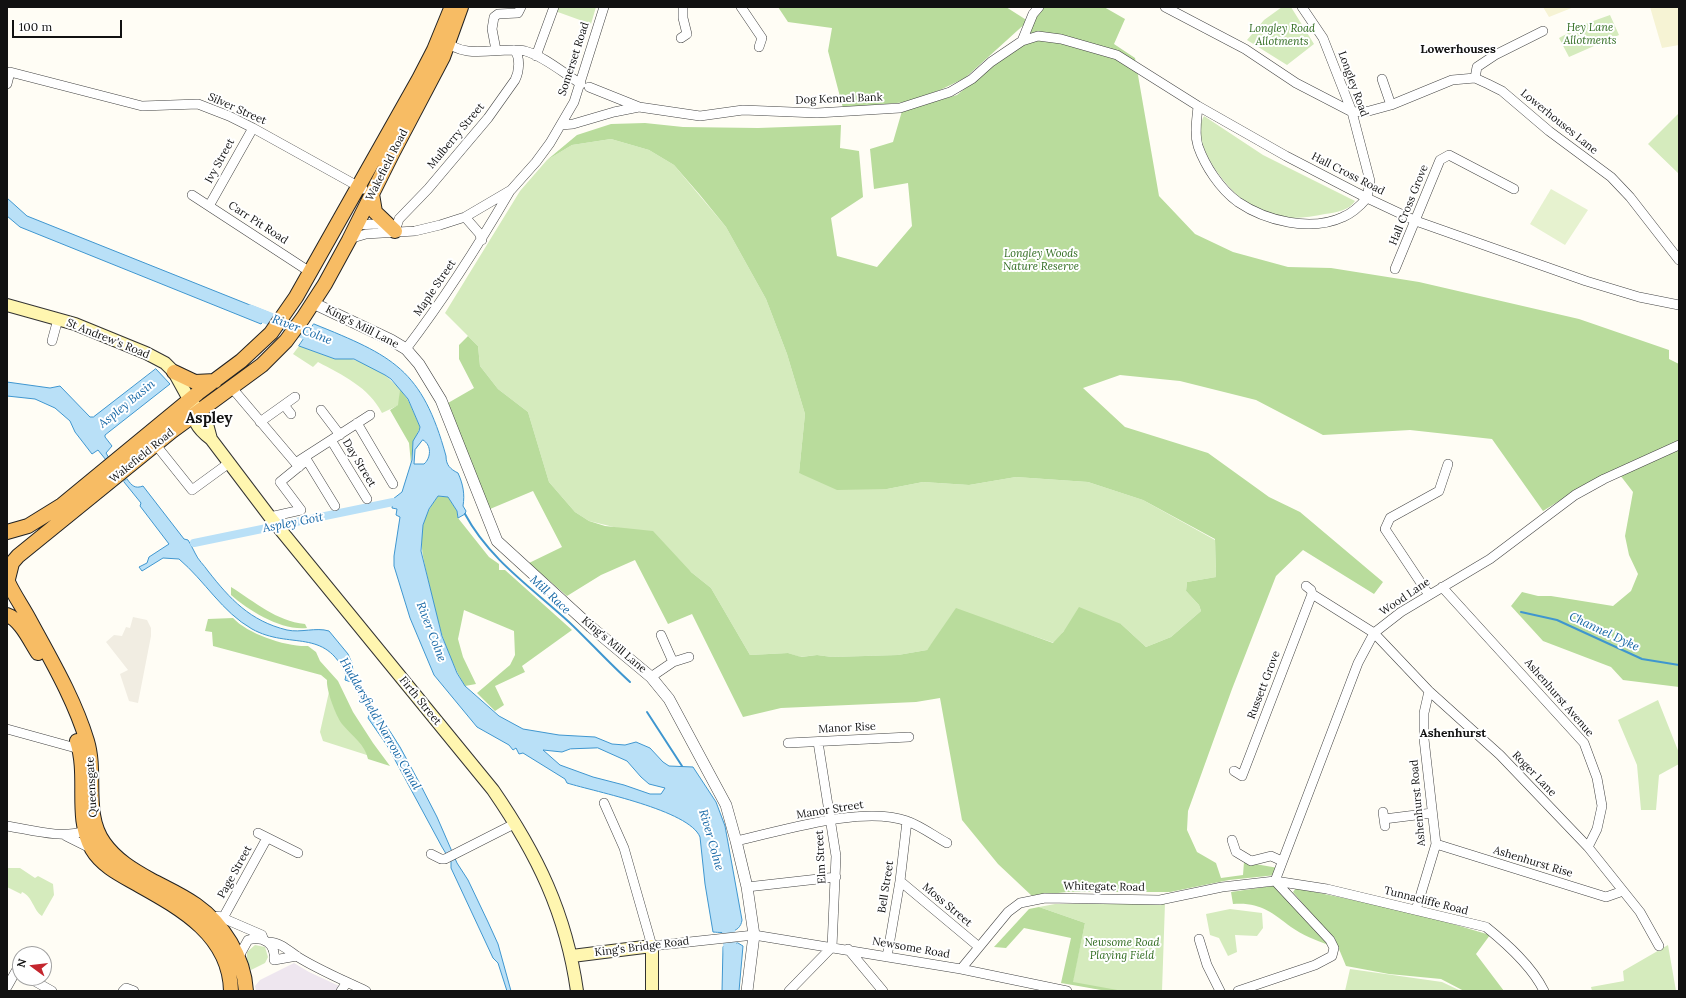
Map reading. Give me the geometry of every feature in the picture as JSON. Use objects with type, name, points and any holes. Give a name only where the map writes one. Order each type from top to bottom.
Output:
[{"type":"highway","name":"Wakefield Road","points":[[7,582],[12,563],[18,556],[156,445],[262,365],[286,341],[313,303],[349,240],[435,74],[452,7]]},
{"type":"highway","name":"Wakefield Road","points":[[7,532],[28,526],[41,520],[62,505],[190,400],[256,349],[270,333],[288,310],[307,269],[358,185],[419,79],[445,38],[461,7]]},
{"type":"highway","points":[[372,194],[375,212],[395,231]]},
{"type":"highway","points":[[307,269],[322,264],[341,232],[347,227],[356,225]]},
{"type":"highway","points":[[174,372],[195,382],[214,381]]},
{"type":"highway","name":"Queensgate","points":[[7,582],[66,688],[87,739],[83,770],[82,808],[85,831],[92,848],[107,865],[118,873],[178,907],[205,929],[218,948],[226,967],[231,991]]},
{"type":"highway","name":"Queensgate","points":[[7,615],[13,618],[24,631],[39,655],[64,704],[85,751],[93,773],[93,821],[104,843],[124,864],[196,905],[213,920],[227,937],[238,958],[246,991]]},
{"type":"main road","name":"St Andrew's Road","points":[[7,305],[75,324],[146,353],[165,363],[174,372],[190,400]]},
{"type":"main road","name":"Firth Street","points":[[190,400],[196,414],[207,424],[211,439],[274,522],[488,784],[516,824],[551,889],[572,956],[577,991]]},
{"type":"main road","name":"King's Bridge Road","points":[[572,956],[652,946]]},
{"type":"main road","points":[[652,946],[652,991]]},
{"type":"street","points":[[496,50],[492,29],[494,17],[498,14],[518,13],[521,7]]},
{"type":"street","points":[[536,56],[554,7]]},
{"type":"street","name":"Somerset Road","points":[[349,240],[366,234],[415,230],[465,217],[511,190],[536,162],[585,85],[604,7]]},
{"type":"street","points":[[683,7],[683,18],[687,36]]},
{"type":"street","points":[[741,7],[764,41]]},
{"type":"street","points":[[1022,41],[1033,14],[1039,7]]},
{"type":"street","points":[[1165,7],[1244,49],[1296,83],[1352,112],[1369,111],[1392,105],[1452,80],[1475,78],[1477,67],[1486,60],[1543,31]]},
{"type":"street","name":"Longley Road","points":[[1302,7],[1323,38],[1352,112],[1370,181],[1367,198]]},
{"type":"street","name":"Hall Cross Road","points":[[1022,41],[1038,36],[1061,39],[1117,55],[1198,106],[1286,156],[1367,198],[1416,221],[1586,281],[1639,296],[1679,305]]},
{"type":"street","name":"Dog Kennel Bank","points":[[445,38],[466,50],[525,51],[585,85],[639,107],[700,116],[743,110],[817,113],[900,108],[950,92],[972,79],[991,62],[1022,41]]},
{"type":"street","name":"Mulberry Street","points":[[395,231],[399,219],[428,189],[488,118],[515,80],[517,75],[518,60],[514,50]]},
{"type":"street","name":"Silver Street","points":[[7,84],[9,71],[142,106],[198,104],[229,116],[253,128],[372,194]]},
{"type":"street","name":"Lowerhouses Lane","points":[[1475,78],[1502,91],[1549,131],[1611,177],[1630,197],[1679,260]]},
{"type":"street","points":[[1382,79],[1392,105]]},
{"type":"street","points":[[1198,106],[1196,133],[1198,145],[1208,166],[1219,184],[1238,202],[1254,211],[1284,222],[1318,224],[1343,218],[1359,207],[1367,198]]},
{"type":"street","name":"Dog Kennel Bank","points":[[561,124],[573,124],[614,112],[639,107]]},
{"type":"street","name":"Ivy Street","points":[[209,206],[253,128]]},
{"type":"street","name":"Hall Cross Grove","points":[[1395,269],[1440,160],[1449,155],[1514,189]]},
{"type":"street","name":"Maple Street","points":[[406,350],[434,312],[482,240],[511,190]]},
{"type":"street","name":"Carr Pit Road","points":[[192,195],[307,269]]},
{"type":"street","points":[[465,217],[479,233],[482,240]]},
{"type":"street","name":"Somerset Road","points":[[356,225],[377,224],[395,231]]},
{"type":"street","name":"King's Mill Lane","points":[[313,303],[391,340],[406,350],[419,364],[441,400],[492,533],[501,547],[591,627],[651,677],[669,699],[726,805],[736,841],[747,888],[752,935],[747,991]]},
{"type":"street","points":[[52,342],[58,319]]},
{"type":"street","points":[[232,388],[297,465]]},
{"type":"street","points":[[260,422],[295,397]]},
{"type":"street","points":[[284,405],[291,414]]},
{"type":"street","points":[[321,410],[340,435]]},
{"type":"street","points":[[274,522],[304,511],[280,482],[297,465],[331,440],[370,415]]},
{"type":"street","points":[[357,423],[393,484]]},
{"type":"street","name":"Day Street","points":[[331,440],[367,499]]},
{"type":"street","points":[[156,445],[192,490],[229,463]]},
{"type":"street","name":"Wood Lane","points":[[1275,881],[1358,663],[1374,633],[1401,612],[1490,559],[1575,495],[1604,479],[1679,445]]},
{"type":"street","points":[[306,459],[334,506]]},
{"type":"street","points":[[1429,595],[1385,530],[1390,518],[1439,491],[1448,464]]},
{"type":"street","points":[[1306,586],[1311,590],[1312,594]]},
{"type":"street","name":"Ashenhurst Avenue","points":[[1442,587],[1584,743],[1597,778],[1602,806],[1597,829],[1588,847]]},
{"type":"street","name":"Roger Lane","points":[[1312,594],[1374,633],[1429,691],[1500,755],[1588,847],[1640,912],[1659,946]]},
{"type":"street","name":"Russett Grove","points":[[1234,771],[1242,776],[1312,594]]},
{"type":"street","points":[[661,635],[673,662]]},
{"type":"street","points":[[651,677],[673,662],[689,657]]},
{"type":"street","name":"Ashenhurst Road","points":[[1416,910],[1436,844],[1424,739],[1424,713],[1429,691]]},
{"type":"street","points":[[7,729],[85,751]]},
{"type":"street","name":"Manor Rise","points":[[788,743],[908,737]]},
{"type":"street","name":"Elm Street","points":[[818,742],[836,856],[832,947]]},
{"type":"street","points":[[604,803],[624,848],[652,946]]},
{"type":"street","points":[[1384,819],[1432,813]]},
{"type":"street","name":"Manor Street","points":[[736,841],[831,820],[870,815],[907,821],[947,843]]},
{"type":"street","name":"Bell Street","points":[[887,957],[900,881],[907,821]]},
{"type":"street","points":[[431,854],[444,859],[516,824]]},
{"type":"street","points":[[7,826],[63,834],[74,834],[85,831]]},
{"type":"street","points":[[258,833],[298,853]]},
{"type":"street","points":[[63,834],[92,848]]},
{"type":"street","name":"Page Street","points":[[223,918],[267,838]]},
{"type":"street","points":[[1232,840],[1236,852],[1251,861],[1271,856],[1282,861]]},
{"type":"street","name":"Ashenhurst Rise","points":[[1436,844],[1606,897],[1622,891]]},
{"type":"street","points":[[747,888],[836,877]]},
{"type":"street","name":"Moss Street","points":[[900,881],[978,946]]},
{"type":"street","points":[[1238,991],[1315,965],[1332,956],[1334,948],[1330,940],[1275,881]]},
{"type":"street","name":"Tunnacliffe Road","points":[[1275,881],[1328,889],[1486,928],[1503,941],[1521,960],[1544,991]]},
{"type":"street","name":"Whitegate Road","points":[[961,969],[978,946],[1008,912],[1020,903],[1035,900],[1105,898],[1160,900],[1222,887],[1275,881]]},
{"type":"street","points":[[196,905],[262,935],[274,950],[274,960],[295,954]]},
{"type":"street","points":[[238,925],[248,940]]},
{"type":"street","name":"King's Bridge Road","points":[[652,946],[752,935]]},
{"type":"street","name":"Newsome Road","points":[[752,935],[961,969],[1067,991]]},
{"type":"street","points":[[1198,939],[1206,965],[1220,991]]},
{"type":"street","points":[[238,958],[248,940]]},
{"type":"street","points":[[248,940],[266,940],[274,942],[366,991]]},
{"type":"street","points":[[789,991],[832,947]]},
{"type":"street","points":[[274,950],[284,950],[295,954]]},
{"type":"street","points":[[848,950],[883,991]]},
{"type":"street","points":[[341,991],[347,982]]},
{"type":"street","points":[[43,986],[52,991]]},
{"type":"shaded area","points":[[1543,7],[1574,7],[1549,17]]},
{"type":"shaded area","points":[[1650,7],[1679,7],[1679,45],[1662,48]]},
{"type":"shaded area","points":[[133,617],[147,620],[151,628],[151,636],[138,703],[129,701],[120,674],[128,670],[106,642],[114,635],[122,636],[126,627],[130,628]]},
{"type":"shaded area","points":[[294,963],[309,972],[350,991],[256,991],[255,986],[260,980]]},
{"type":"green space","points":[[556,7],[596,7],[591,24],[555,11]]},
{"type":"green space","points":[[778,7],[1006,7],[1028,21],[965,78],[940,90],[907,102],[843,108],[828,51],[832,28],[788,22]]},
{"type":"green space","name":"Longley Woods Nature Reserve","points":[[1042,7],[1104,7],[1125,19],[1114,44],[1135,58],[1159,196],[1195,234],[1233,252],[1288,267],[1331,268],[1419,282],[1579,319],[1669,350],[1669,359],[1679,364],[1679,441],[1575,491],[1543,511],[1492,439],[1410,430],[1323,435],[1256,400],[1180,381],[1120,375],[1083,388],[1125,427],[1208,453],[1269,497],[1300,512],[1383,582],[1374,594],[1303,550],[1276,576],[1232,689],[1188,811],[1187,830],[1197,852],[1216,863],[1221,878],[1243,875],[1244,862],[1278,868],[1276,875],[1229,880],[1170,892],[1067,892],[1032,896],[998,864],[962,820],[940,698],[916,702],[781,708],[743,717],[692,614],[668,624],[635,560],[601,575],[567,596],[529,563],[562,547],[533,491],[490,509],[448,403],[474,388],[459,359],[459,345],[468,336],[478,346],[480,366],[498,389],[528,412],[549,482],[575,512],[589,521],[605,526],[653,531],[691,572],[711,588],[750,655],[788,653],[801,657],[817,655],[832,657],[898,655],[927,650],[956,608],[1053,643],[1064,631],[1079,607],[1121,624],[1146,647],[1171,637],[1201,611],[1199,605],[1186,591],[1187,582],[1216,577],[1215,539],[1143,500],[1088,482],[1016,477],[969,485],[923,482],[887,489],[837,490],[799,473],[805,414],[787,354],[766,299],[726,227],[674,165],[649,150],[611,139],[572,145],[547,160],[577,135],[611,124],[645,123],[683,127],[758,128],[841,125],[840,148],[859,151],[863,197],[831,218],[837,256],[877,267],[912,226],[908,183],[874,189],[870,149],[893,142],[902,111],[957,95],[1017,47],[1033,16]]},
{"type":"green space","name":"Longley Road Allotments","points":[[1282,7],[1291,7],[1314,44],[1287,65],[1247,40],[1264,20]]},
{"type":"green space","name":"Hey Lane Allotments","points":[[1610,15],[1619,35],[1569,57],[1559,38],[1585,24]]},
{"type":"green space","points":[[1679,113],[1679,174],[1648,144]]},
{"type":"green space","points":[[1204,116],[1263,155],[1355,201],[1350,207],[1338,212],[1295,218],[1276,216],[1251,205],[1235,193],[1211,162],[1201,138],[1201,126]]},
{"type":"green space","points":[[611,139],[649,150],[674,165],[726,227],[766,299],[787,354],[805,414],[799,473],[887,489],[923,482],[969,485],[1016,477],[1088,482],[1143,500],[1215,540],[1216,577],[1187,582],[1186,591],[1199,605],[1201,611],[1171,637],[1146,647],[1121,624],[1064,631],[1054,643],[993,622],[938,636],[927,650],[898,655],[832,657],[817,655],[800,657],[788,653],[750,655],[711,588],[691,572],[626,530],[589,521],[575,512],[549,482],[528,412],[498,389],[480,366],[478,346],[445,313],[520,191],[547,160],[572,145]]},
{"type":"green space","points":[[1551,189],[1588,210],[1565,245],[1530,224]]},
{"type":"green space","points":[[299,346],[335,359],[348,358],[361,362],[385,375],[400,389],[399,405],[382,413],[370,396],[354,383],[318,362],[313,367],[293,354]]},
{"type":"green space","points":[[400,389],[408,400],[420,427],[413,444],[411,464],[409,443],[390,410],[398,405]]},
{"type":"green space","points":[[1679,448],[1679,687],[1623,680],[1611,667],[1543,641],[1511,606],[1522,592],[1538,596],[1551,596],[1613,606],[1631,591],[1638,574],[1629,555],[1625,536],[1633,492],[1620,475]]},
{"type":"green space","points":[[438,496],[448,497],[457,511],[458,518],[489,557],[499,564],[499,570],[505,570],[572,630],[522,666],[525,672],[495,686],[504,705],[495,711],[477,693],[510,665],[515,655],[514,631],[464,610],[458,639],[463,657],[476,684],[465,686],[452,661],[442,634],[434,607],[422,553],[422,533],[425,518]]},
{"type":"green space","points":[[231,587],[257,605],[275,615],[294,622],[305,624],[307,628],[287,626],[266,619],[231,595]]},
{"type":"green space","points":[[233,618],[240,624],[258,634],[279,642],[299,646],[308,646],[316,652],[320,661],[338,681],[353,712],[390,766],[368,759],[361,744],[342,724],[334,709],[327,680],[321,675],[213,646],[212,632],[205,631],[208,619]]},
{"type":"green space","points":[[331,683],[373,757],[323,741],[320,732]]},
{"type":"green space","points":[[1658,700],[1679,753],[1679,764],[1659,775],[1656,810],[1641,810],[1637,765],[1618,720]]},
{"type":"green space","points":[[7,868],[20,868],[35,878],[38,876],[53,884],[54,895],[42,916],[26,894],[22,892],[21,894],[7,887]]},
{"type":"green space","points":[[1272,886],[1279,888],[1328,945],[1291,927],[1265,909],[1258,906],[1233,904],[1231,892]]},
{"type":"green space","points":[[1296,888],[1419,914],[1490,935],[1476,954],[1504,991],[1464,991],[1441,979],[1389,974],[1346,966],[1334,937],[1320,924],[1293,892]]},
{"type":"green space","name":"Newsome Road Playing Field","points":[[1165,903],[1162,991],[1107,991],[1072,984],[1085,923],[1039,907],[1055,904]]},
{"type":"green space","points":[[1039,907],[1085,923],[1073,982],[1123,991],[1107,991],[1061,983],[1071,938],[1024,928],[1006,948],[994,947],[1029,909]]},
{"type":"green space","points":[[1230,909],[1262,913],[1263,928],[1257,936],[1235,935],[1237,952],[1228,956],[1219,938],[1210,935],[1206,914]]},
{"type":"green space","points":[[255,945],[265,947],[268,957],[265,963],[251,970],[247,960],[247,952]]},
{"type":"green space","points":[[1668,945],[1676,991],[1592,991],[1591,987],[1624,981],[1623,971]]},
{"type":"green space","points":[[1350,969],[1442,982],[1461,991],[1345,991]]},
{"type":"water","points":[[7,198],[27,216],[270,313],[261,324],[20,227],[7,216]]},
{"type":"water","points":[[314,324],[341,335],[365,346],[401,369],[415,384],[426,403],[437,427],[448,464],[458,473],[464,493],[463,506],[466,511],[465,514],[458,518],[457,511],[448,497],[438,496],[429,509],[423,525],[421,551],[442,636],[457,673],[465,686],[499,716],[523,729],[559,735],[595,737],[612,744],[625,745],[636,742],[650,748],[663,762],[669,766],[693,767],[716,802],[725,826],[742,920],[741,925],[738,928],[731,932],[713,932],[705,884],[700,837],[692,827],[679,818],[661,810],[567,783],[565,779],[523,753],[519,754],[516,748],[513,750],[509,745],[477,727],[434,675],[410,618],[394,566],[394,556],[400,517],[396,515],[397,509],[392,508],[393,499],[402,492],[412,460],[413,441],[420,427],[408,399],[391,379],[354,359],[335,359],[299,346]],"holes":[[[423,440],[429,448],[430,452],[428,458],[424,464],[414,464],[415,450]],[[598,748],[627,761],[649,784],[665,788],[661,794],[650,794],[593,777],[560,765],[543,750],[562,752],[570,749]]]},
{"type":"water","name":"Aspley Basin","points":[[156,369],[170,384],[105,435],[112,446],[106,453],[109,458],[106,460],[98,450],[92,454],[75,432],[70,421],[55,408],[35,399],[7,396],[7,382],[50,388],[60,386],[90,417],[93,417]]},
{"type":"water","name":"Huddersfield Narrow Canal","points":[[127,479],[134,486],[143,486],[184,539],[188,540],[198,558],[224,591],[242,608],[262,621],[287,630],[329,631],[348,654],[352,663],[354,680],[373,712],[379,714],[400,747],[437,817],[457,863],[468,880],[498,944],[511,991],[507,991],[498,963],[493,958],[451,868],[451,862],[388,747],[368,718],[370,713],[351,682],[345,680],[346,675],[337,660],[328,651],[317,645],[266,635],[241,622],[179,559],[163,558],[142,571],[139,567],[147,563],[149,557],[169,544],[140,506],[141,503],[124,482]]},
{"type":"water","points":[[738,943],[743,946],[739,991],[722,991],[723,947]]},
{"type":"waterway","name":"River Colne","points":[[250,311],[323,340]]},
{"type":"waterway","name":"Aspley Goit","points":[[194,543],[393,502]]},
{"type":"waterway","name":"Mill Race","points":[[465,514],[486,545],[499,559],[526,585],[569,622],[630,682]]},
{"type":"waterway","name":"Channel Dyke","points":[[1521,612],[1557,620],[1642,659],[1679,665]]},
{"type":"waterway","name":"Mill Race","points":[[647,712],[682,766]]},
{"type":"waterway","name":"River Colne","points":[[728,925],[732,972],[730,991]]},
{"type":"district","name":"Lowerhouses","points":[[1458,50]]},
{"type":"district","name":"Aspley","points":[[209,419]]},
{"type":"district","name":"Ashenhurst","points":[[1453,734]]}]
